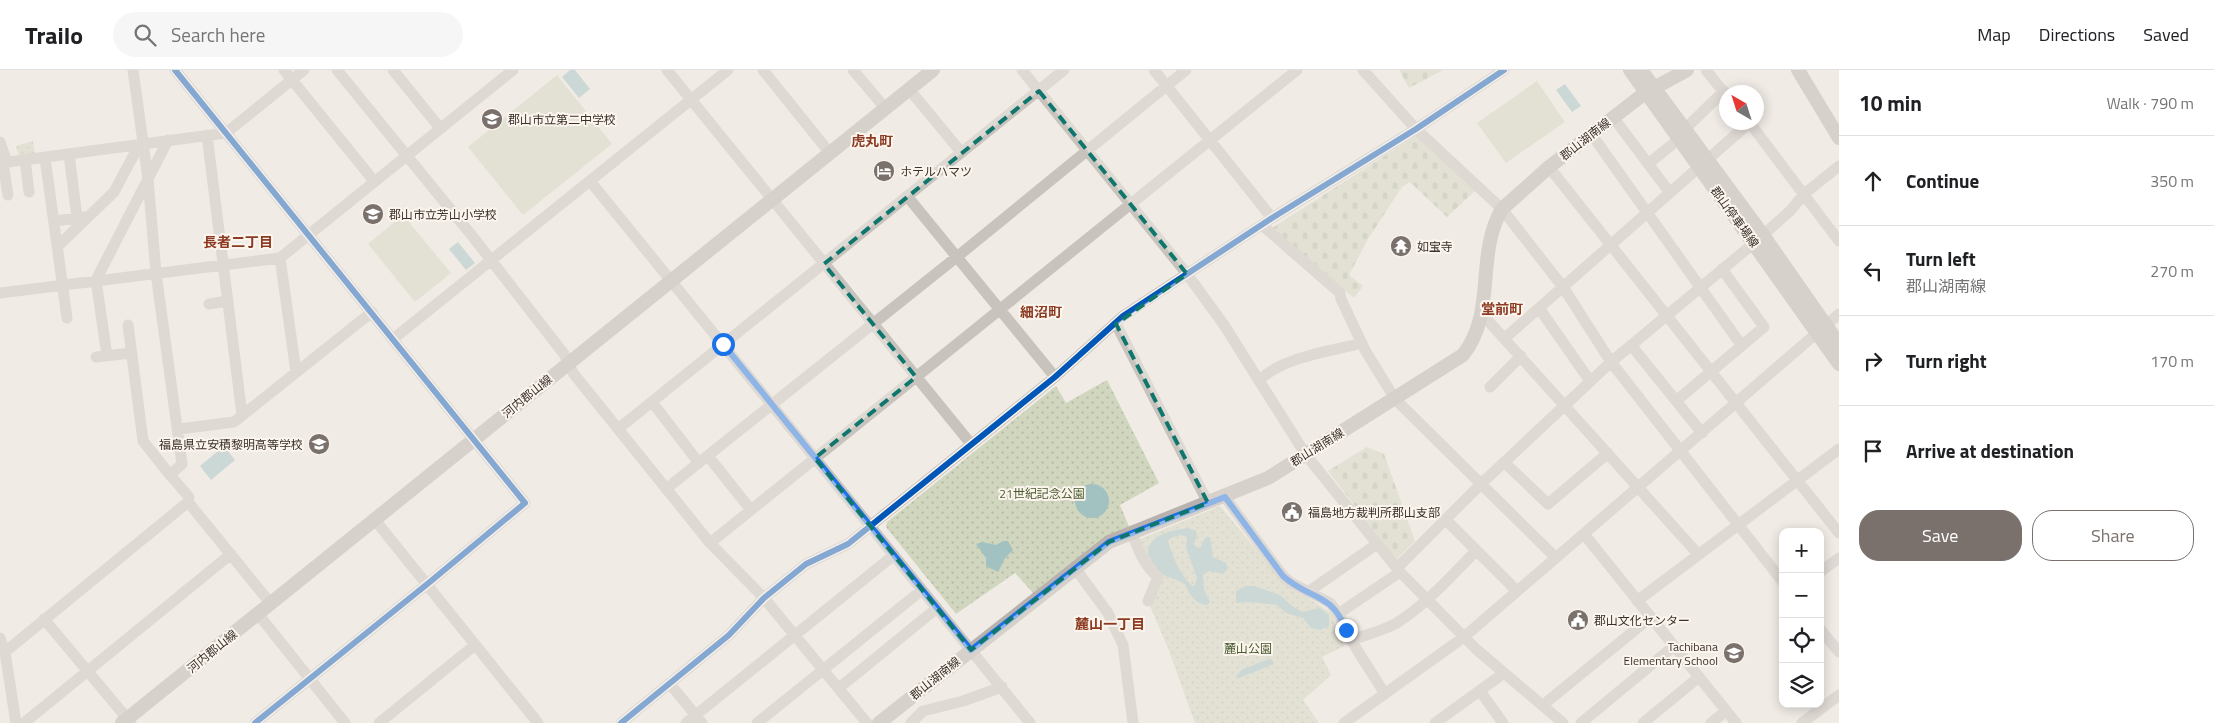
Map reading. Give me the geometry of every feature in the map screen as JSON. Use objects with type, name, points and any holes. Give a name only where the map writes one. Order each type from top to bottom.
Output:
[{"type":"main road","name":"河内郡山線","points":[[127,722],[474,439],[933,70]]},
{"type":"main road","name":"郡山停車場線","points":[[1630,70],[1650,90],[1759,239],[1821,328],[1839,364]]},
{"type":"main road","name":"郡山停車場線","points":[[1641,70],[1650,90]]},
{"type":"main road","name":"郡山湖南線","points":[[879,723],[1109,542],[1225,497],[1268,478],[1463,355],[1479,328],[1490,243],[1497,217],[1502,209],[1549,167],[1650,90],[1688,70]]},
{"type":"main road","points":[[1798,70],[1839,138]]},
{"type":"main road","name":"郡山停車場線","points":[[1821,328],[1839,344]]},
{"type":"street","points":[[133,70],[141,144],[148,179],[156,273],[182,464],[170,475]]},
{"type":"street","points":[[176,70],[525,502],[426,585],[255,723]]},
{"type":"street","points":[[284,70],[374,181]]},
{"type":"street","points":[[3,163],[226,133],[304,70]]},
{"type":"street","points":[[337,70],[473,238],[568,363],[573,373],[666,489],[710,543],[764,598],[796,635],[867,723]]},
{"type":"street","points":[[393,70],[440,128]]},
{"type":"street","points":[[667,70],[970,444]]},
{"type":"street","points":[[393,339],[728,70]]},
{"type":"street","points":[[763,70],[829,152]]},
{"type":"street","points":[[853,70],[885,108]]},
{"type":"street","points":[[1022,70],[1187,274],[1224,325],[1306,455],[1377,544],[1426,600],[1464,637],[1563,723]]},
{"type":"street","points":[[618,429],[1064,70]]},
{"type":"street","points":[[1154,70],[1272,218]]},
{"type":"street","points":[[666,489],[958,256],[1186,70]]},
{"type":"street","points":[[710,543],[1297,70]]},
{"type":"street","points":[[1363,70],[1416,129],[1502,209],[1563,287],[1611,362],[1779,577]]},
{"type":"street","points":[[621,723],[729,635],[764,598],[806,564],[848,544],[1054,377],[1123,316],[1272,218],[1416,129],[1504,70]]},
{"type":"street","points":[[1706,70],[1719,86]]},
{"type":"street","points":[[0,293],[280,258],[507,72]]},
{"type":"street","points":[[908,89],[961,152]]},
{"type":"street","points":[[1648,164],[1719,99]]},
{"type":"street","points":[[1613,118],[1670,193]]},
{"type":"street","points":[[1505,338],[1741,130]]},
{"type":"street","points":[[1754,130],[1839,241]]},
{"type":"street","points":[[207,135],[242,415]]},
{"type":"street","points":[[1592,135],[1742,346]]},
{"type":"street","points":[[132,353],[102,357],[96,280],[168,140]]},
{"type":"street","points":[[0,142],[8,195]]},
{"type":"street","points":[[58,246],[114,192],[141,144]]},
{"type":"street","points":[[69,154],[77,218]]},
{"type":"street","points":[[45,158],[68,318]]},
{"type":"street","points":[[25,160],[28,192]]},
{"type":"street","points":[[1338,614],[1399,570],[1445,519],[1611,362],[1759,239],[1790,211],[1804,194],[1839,166]]},
{"type":"street","points":[[1549,167],[1839,533]]},
{"type":"street","points":[[590,181],[1028,720],[1014,723]]},
{"type":"street","points":[[907,196],[958,256],[1054,377]]},
{"type":"street","points":[[55,221],[90,216]]},
{"type":"street","points":[[1262,225],[1340,293],[1341,299],[1362,343],[1395,399],[1555,557]]},
{"type":"street","points":[[280,258],[296,372]]},
{"type":"street","points":[[1676,401],[1764,327],[1722,269]]},
{"type":"street","points":[[209,304],[228,302]]},
{"type":"street","points":[[1539,308],[1590,382]]},
{"type":"street","points":[[178,429],[234,422],[372,312]]},
{"type":"street","points":[[1482,314],[1698,554]]},
{"type":"street","points":[[1344,723],[1359,719],[1385,694],[1464,637],[1839,314]]},
{"type":"street","points":[[1116,324],[1208,503]]},
{"type":"street","points":[[128,325],[143,441],[189,497],[188,502],[271,604]]},
{"type":"street","points":[[1259,380],[1271,371],[1287,364],[1362,343]]},
{"type":"street","points":[[1631,345],[1702,433]]},
{"type":"street","points":[[1490,387],[1521,356]]},
{"type":"street","points":[[652,402],[751,510]]},
{"type":"street","points":[[1637,601],[1839,449]]},
{"type":"street","points":[[1504,462],[1548,504],[1608,453]]},
{"type":"street","points":[[1225,497],[1283,576],[1290,582],[1330,604],[1338,614],[1351,640],[1385,694]]},
{"type":"street","points":[[5,652],[188,502]]},
{"type":"street","points":[[1445,519],[1518,591]]},
{"type":"street","points":[[375,520],[538,723]]},
{"type":"street","points":[[1132,533],[1140,557],[1146,567],[1158,577],[1148,601]]},
{"type":"street","points":[[1584,534],[1736,723]]},
{"type":"street","points":[[1308,592],[1377,544]]},
{"type":"street","points":[[1351,640],[1393,625],[1426,600],[1476,551]]},
{"type":"street","points":[[24,723],[231,554]]},
{"type":"street","points":[[686,723],[698,719],[796,635],[894,555]]},
{"type":"street","points":[[1824,569],[1839,558]]},
{"type":"street","points":[[1075,568],[1108,613],[1123,645],[1133,723]]},
{"type":"street","points":[[763,721],[823,669],[922,590]]},
{"type":"street","points":[[839,688],[937,608]]},
{"type":"street","points":[[258,614],[345,723]]},
{"type":"street","points":[[1543,705],[1651,617]]},
{"type":"street","points":[[44,619],[127,722]]},
{"type":"street","points":[[1824,634],[1839,652]]},
{"type":"street","points":[[0,638],[5,652],[16,723]]},
{"type":"street","points":[[379,723],[475,645]]},
{"type":"street","points":[[1581,723],[1674,646]]},
{"type":"street","points":[[1439,722],[1504,673]]},
{"type":"street","points":[[1643,723],[1699,677]]},
{"type":"street","points":[[670,684],[698,719]]},
{"type":"street","points":[[911,723],[923,711],[963,701],[1002,687]]},
{"type":"street","points":[[1480,690],[1503,723]]},
{"type":"street","points":[[1802,723],[1839,696]]},
{"type":"street","points":[[1711,723],[1726,711]]},
{"type":"highlighted area","points":[[1039,91],[1187,274],[1116,324],[1208,503],[1109,542],[971,650],[815,458],[916,377],[824,264]]},
{"type":"green space","points":[[1399,70],[1443,70],[1409,88]]},
{"type":"green space","points":[[557,75],[612,144],[523,215],[468,147]]},
{"type":"green space","points":[[1537,81],[1565,122],[1506,163],[1477,123]]},
{"type":"green space","points":[[1417,135],[1475,191],[1447,217],[1410,182],[1402,187],[1368,239],[1349,275],[1363,286],[1354,298],[1272,228]]},
{"type":"green space","points":[[33,141],[35,154],[19,156],[16,146]]},
{"type":"green space","points":[[403,215],[451,273],[415,302],[368,244]]},
{"type":"green space","name":"21世紀記念公園","points":[[1107,380],[1159,483],[1120,505],[1130,529],[1034,594],[1015,573],[956,614],[886,527],[887,522],[1056,386],[1066,403]]},
{"type":"green space","points":[[1367,447],[1384,454],[1415,541],[1396,560],[1328,471]]},
{"type":"green space","name":"麓山公園","points":[[1220,506],[1284,583],[1333,614],[1335,625],[1344,646],[1322,657],[1331,675],[1303,700],[1319,723],[1195,723],[1168,648],[1150,606],[1159,575],[1138,540]]},
{"type":"water","points":[[570,70],[575,70],[590,89],[579,98],[562,77]]},
{"type":"water","points":[[1565,84],[1581,106],[1572,112],[1556,90]]},
{"type":"water","points":[[458,242],[475,263],[466,270],[449,249]]},
{"type":"water","points":[[224,446],[235,460],[211,480],[200,466]]},
{"type":"water","points":[[1092,484],[1104,489],[1109,501],[1104,513],[1092,518],[1080,513],[1075,501],[1080,489]]},
{"type":"water","points":[[1188,528],[1196,531],[1197,535],[1194,544],[1196,547],[1200,548],[1205,538],[1210,537],[1213,557],[1226,563],[1228,568],[1223,574],[1209,571],[1203,575],[1204,589],[1210,602],[1207,605],[1195,600],[1184,583],[1161,574],[1148,555],[1149,548],[1156,538],[1168,532]],"holes":[[[1180,535],[1187,537],[1186,548],[1197,578],[1195,585],[1192,586],[1177,565],[1168,541]]]},
{"type":"water","points":[[1003,541],[1008,541],[1013,550],[1005,558],[998,572],[986,566],[986,558],[976,544],[982,542],[996,545]]},
{"type":"water","points":[[1246,586],[1254,586],[1280,595],[1302,612],[1320,608],[1329,615],[1329,626],[1320,630],[1311,628],[1303,618],[1286,613],[1277,605],[1251,602],[1236,603],[1236,591]]},
{"type":"water","points":[[1269,659],[1274,664],[1239,678],[1236,676],[1243,669]]},
{"type":"cycle path","points":[[175,70],[525,503],[255,723]]},
{"type":"cycle path","points":[[621,723],[729,635],[764,598],[806,564],[848,544],[1055,377],[1123,316],[1272,218],[1416,129],[1504,70]]},
{"type":"place","name":"郡山市立第二中学校","points":[[492,119]]},
{"type":"place","name":"ホテルハマツ","points":[[884,171]]},
{"type":"place","name":"郡山市立芳山小学校","points":[[373,214]]},
{"type":"place","name":"如宝寺","points":[[1401,246]]},
{"type":"place","name":"福島県立安積黎明高等学校","points":[[319,444]]},
{"type":"place","name":"福島地方裁判所郡山支部","points":[[1292,512]]},
{"type":"place","name":"郡山文化センター","points":[[1578,620]]},
{"type":"place","name":"Tachibana Elementary School","points":[[1734,653]]},
{"type":"district","name":"虎丸町","points":[[872,140]]},
{"type":"district","name":"長者二丁目","points":[[238,241]]},
{"type":"district","name":"堂前町","points":[[1502,308]]},
{"type":"district","name":"細沼町","points":[[1041,311]]},
{"type":"district","name":"麓山一丁目","points":[[1110,623]]},
{"type":"route","points":[[723,344],[971,650],[1102,546],[1225,497],[1283,576],[1290,582],[1330,604],[1342,619],[1346,630]]}]
